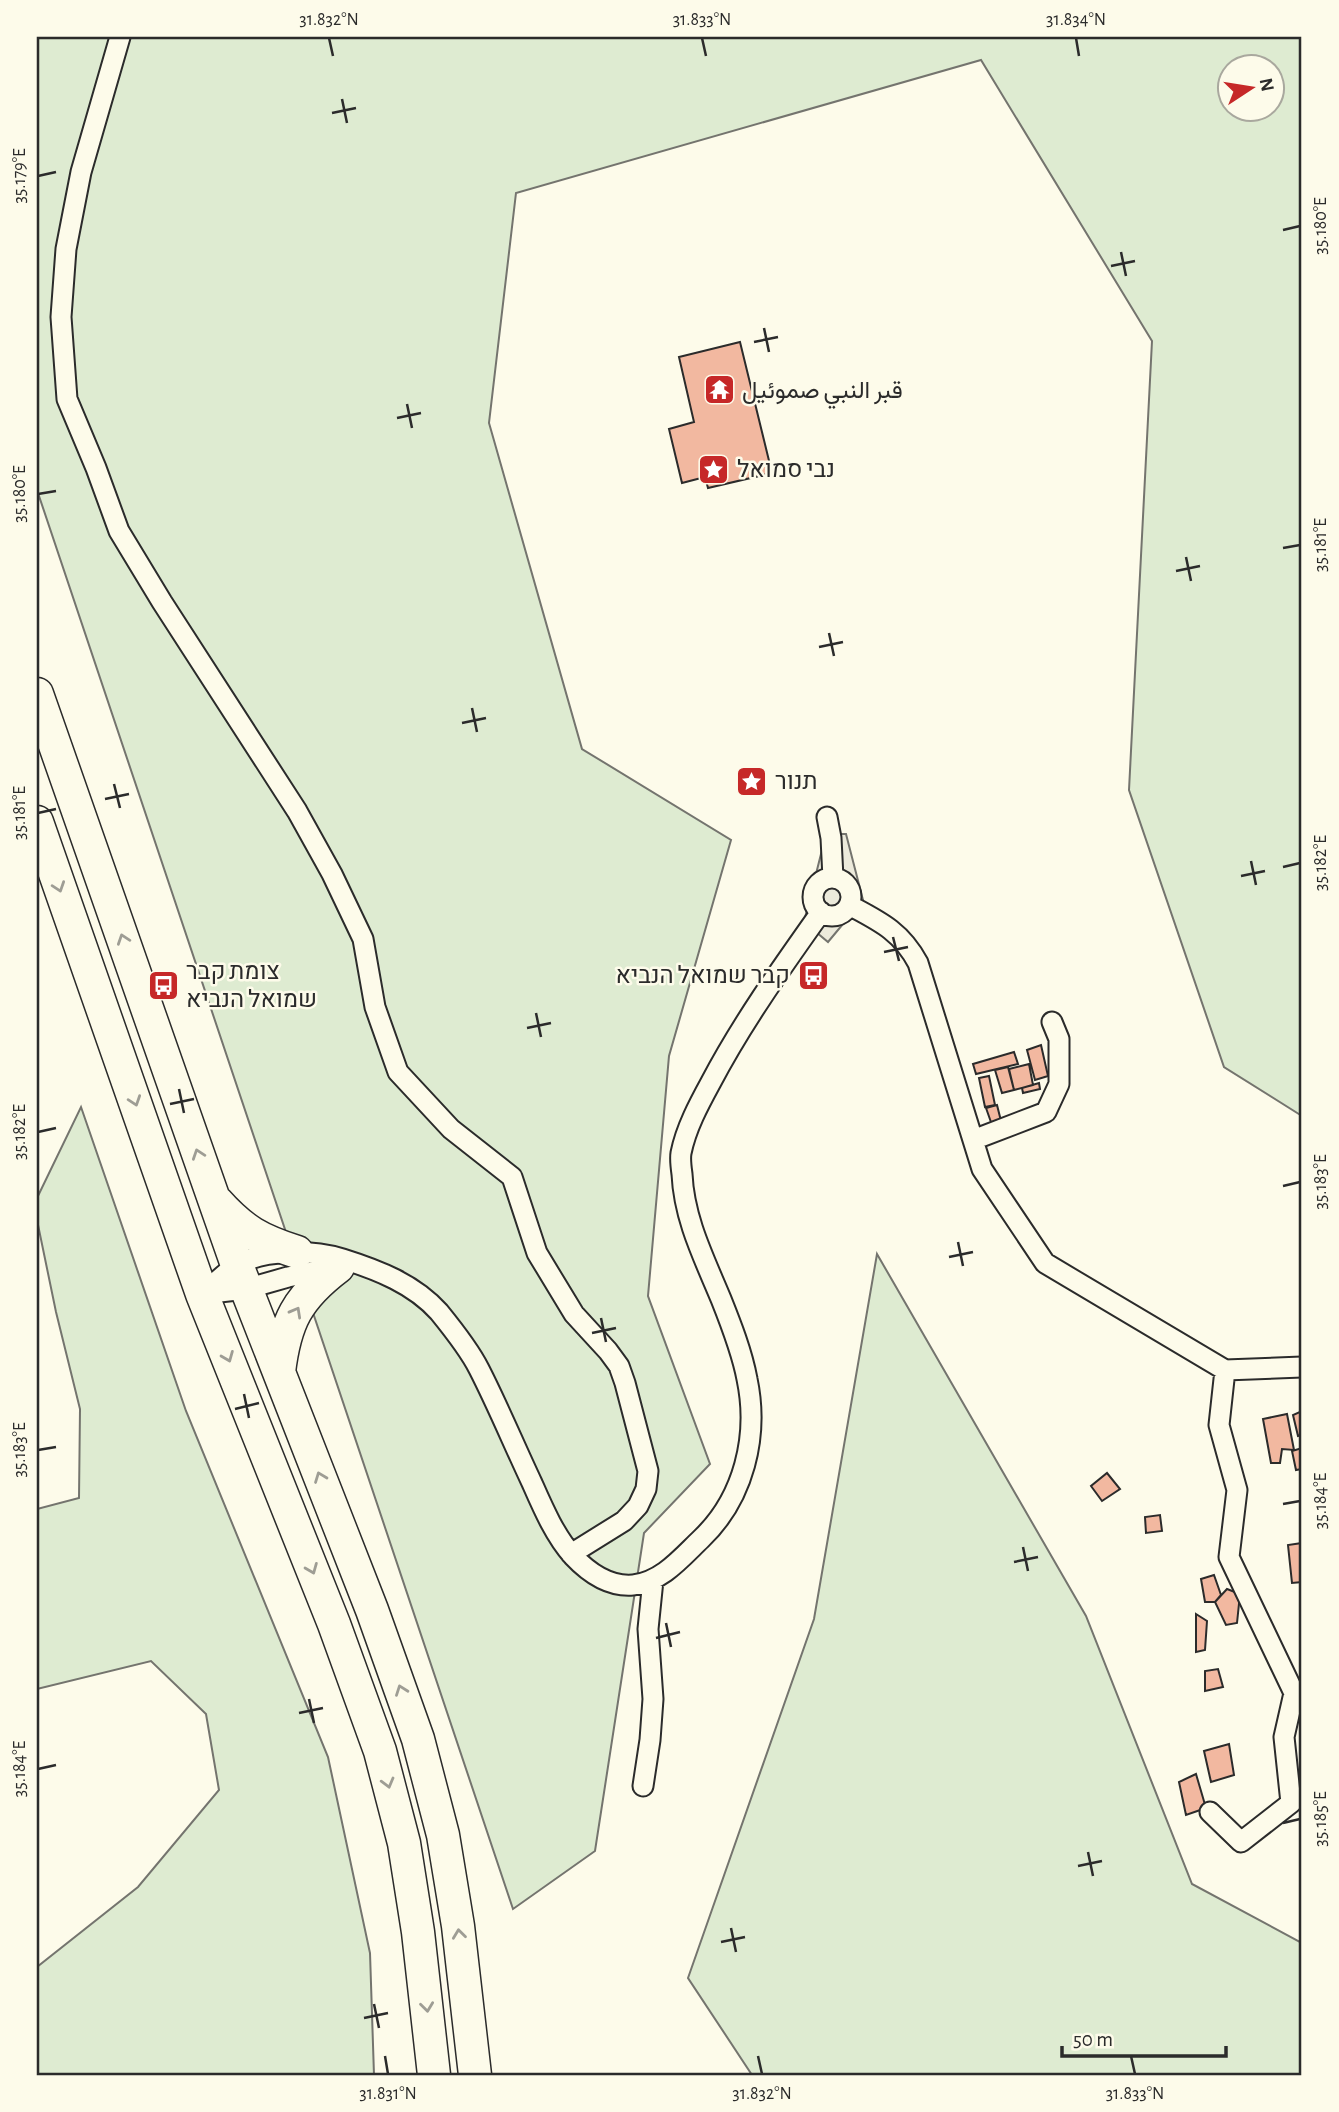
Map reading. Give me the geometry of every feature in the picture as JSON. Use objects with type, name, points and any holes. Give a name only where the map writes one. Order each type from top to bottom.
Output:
[{"type":"main road","points":[[37,694],[213,1198],[372,1610],[418,1739],[443,1835],[458,1926],[475,2075]]},
{"type":"main road","points":[[37,822],[202,1294],[334,1623],[380,1751],[404,1843],[418,1932],[434,2075]]},
{"type":"main road","points":[[213,1198],[253,1235],[297,1252]]},
{"type":"main road","points":[[279,1372],[282,1346],[290,1323],[302,1302],[316,1284],[352,1267]]},
{"type":"street","points":[[120,37],[81,172],[66,249],[61,317],[66,399],[96,468],[119,531],[297,811],[332,874],[363,939],[375,1007],[398,1072],[452,1129],[512,1177],[537,1253],[574,1314],[619,1366],[648,1471],[646,1489],[638,1506],[624,1521],[570,1553]]},
{"type":"street","points":[[827,817],[833,878]]},
{"type":"street","points":[[839,879],[851,893],[849,905],[839,915],[830,916],[821,912],[815,904],[816,889],[822,881],[839,879]]},
{"type":"street","points":[[849,905],[884,924],[911,949],[918,963],[982,1169],[1045,1263],[1225,1370],[1302,1367]]},
{"type":"street","points":[[242,1277],[259,1257],[297,1252],[338,1258],[352,1267],[398,1280],[419,1293],[438,1311],[478,1366],[542,1505],[570,1553],[599,1578],[616,1584],[634,1585],[653,1580],[673,1566],[717,1524],[735,1496],[751,1437],[752,1410],[747,1377],[689,1219],[682,1185],[681,1155],[694,1114],[726,1053],[821,912]]},
{"type":"street","points":[[973,1140],[1046,1112],[1059,1084],[1059,1039],[1052,1022]]},
{"type":"street","points":[[202,1294],[242,1277],[288,1277],[352,1267]]},
{"type":"street","points":[[1210,1812],[1241,1842],[1291,1803],[1284,1737],[1298,1688],[1229,1557],[1237,1490],[1219,1425],[1225,1370]]},
{"type":"street","points":[[643,1786],[653,1699],[648,1629],[653,1580]]},
{"type":"green space","points":[[37,37],[1302,37],[1302,1116],[1224,1067],[1129,790],[1152,341],[981,60],[516,193],[489,423],[582,749],[731,840],[669,1056],[648,1296],[710,1464],[644,1533],[595,1851],[513,1909],[37,490]]},
{"type":"green space","points":[[81,1107],[186,1411],[328,1757],[370,1953],[374,2075],[37,2075],[37,1967],[138,1887],[219,1790],[206,1714],[151,1661],[37,1689],[37,1509],[79,1498],[80,1409],[37,1220],[37,1198]]},
{"type":"green space","points":[[877,1254],[1086,1616],[1192,1884],[1302,1943],[1302,2075],[752,2075],[688,1978],[814,1619]]},
{"type":"shaded area","points":[[826,834],[846,834],[863,900],[828,942],[804,922]]},
{"type":"building","name":"قبر النبي صموئيل","points":[[740,342],[772,473],[708,488],[705,477],[682,483],[669,429],[694,422],[679,357]]},
{"type":"building","points":[[1041,1045],[1048,1076],[1035,1080],[1027,1050]]},
{"type":"building","points":[[1014,1052],[1018,1064],[976,1074],[973,1064]]},
{"type":"building","points":[[1029,1064],[1033,1085],[1014,1090],[1009,1069]]},
{"type":"building","points":[[1008,1067],[1014,1090],[1002,1093],[995,1070]]},
{"type":"building","points":[[989,1076],[995,1105],[985,1107],[979,1078]]},
{"type":"building","points":[[1039,1083],[1040,1089],[1023,1093],[1022,1088]]},
{"type":"building","points":[[997,1105],[1001,1121],[992,1125],[986,1108]]},
{"type":"building","points":[[1302,1411],[1302,1435],[1298,1436],[1293,1415]]},
{"type":"building","points":[[1287,1414],[1294,1450],[1282,1449],[1280,1463],[1271,1463],[1263,1419]]},
{"type":"building","points":[[1302,1448],[1302,1469],[1296,1470],[1292,1451]]},
{"type":"building","points":[[1107,1473],[1120,1489],[1102,1501],[1091,1486]]},
{"type":"building","points":[[1160,1515],[1162,1531],[1146,1533],[1145,1517]]},
{"type":"building","points":[[1302,1543],[1302,1582],[1292,1583],[1288,1545]]},
{"type":"building","points":[[1214,1575],[1221,1595],[1215,1602],[1205,1602],[1201,1579]]},
{"type":"building","points":[[1227,1589],[1240,1594],[1237,1623],[1226,1625],[1215,1602]]},
{"type":"building","points":[[1196,1614],[1207,1621],[1205,1650],[1196,1652]]},
{"type":"building","points":[[1218,1669],[1223,1687],[1205,1691],[1205,1671]]},
{"type":"building","points":[[1229,1744],[1234,1775],[1211,1782],[1204,1751]]},
{"type":"building","points":[[1196,1774],[1206,1808],[1186,1815],[1179,1782]]},
{"type":"place","name":"قبر النبي صموئيل","points":[[719,390]]},
{"type":"place","name":"נבי סמואל","points":[[714,469]]},
{"type":"place","name":"תנור","points":[[752,781]]},
{"type":"place","name":"קבר שמואל הנביא","points":[[813,975]]},
{"type":"place","name":"צומת קבר שמואל הנביא","points":[[163,985]]}]
